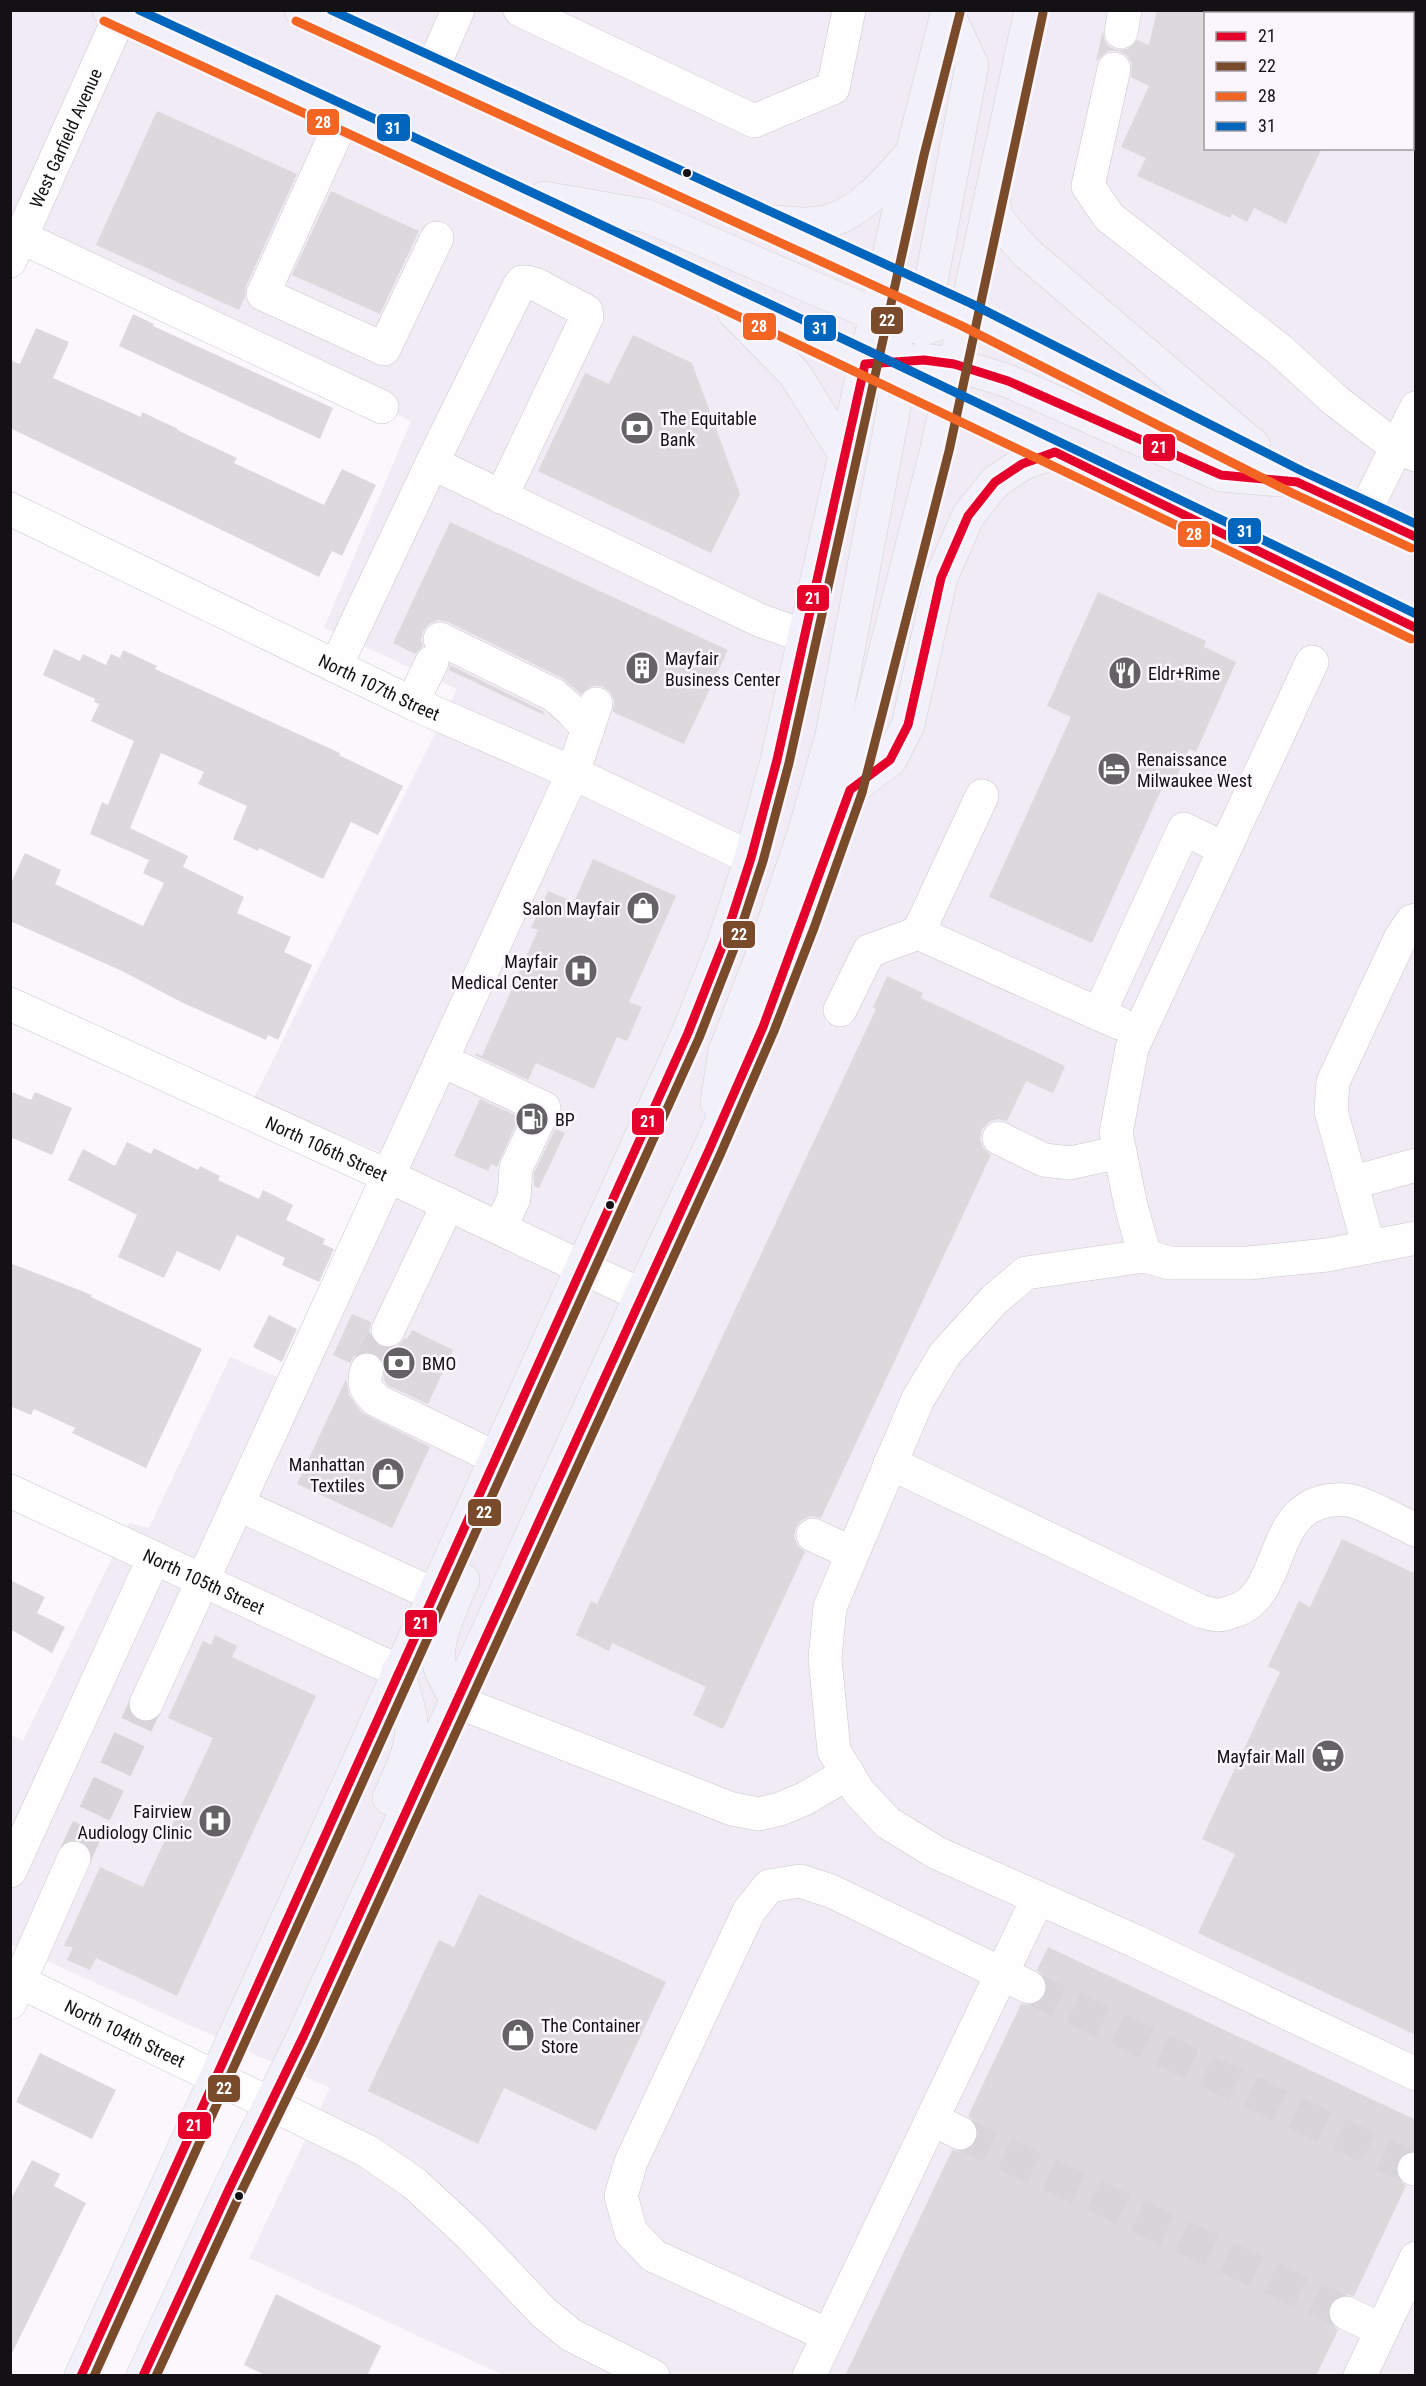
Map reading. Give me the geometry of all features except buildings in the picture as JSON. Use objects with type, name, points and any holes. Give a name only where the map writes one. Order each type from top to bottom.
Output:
[{"type":"main road","points":[[301,10],[431,72],[965,314],[1297,482],[1416,537]]},
{"type":"main road","points":[[1015,10],[1021,52]]},
{"type":"main road","points":[[114,13],[502,190],[865,364],[909,347],[965,314],[1031,10]]},
{"type":"main road","points":[[944,12],[885,277],[909,347],[946,402],[1416,628]]},
{"type":"main road","points":[[709,1150],[725,1050],[767,943],[804,833],[832,735],[909,347],[928,297],[972,65],[944,12]]},
{"type":"main road","points":[[766,222],[806,225],[832,220],[854,208],[880,188],[912,152]]},
{"type":"main road","points":[[502,190],[647,216],[909,347],[1008,381],[1221,475],[1297,482]]},
{"type":"main road","points":[[992,192],[996,216],[1028,254],[1297,482]]},
{"type":"main road","points":[[712,290],[794,373],[845,454]]},
{"type":"main road","points":[[865,364],[909,347],[965,314]]},
{"type":"main road","points":[[143,2376],[458,1702],[763,1027],[850,790],[946,402],[909,347]]},
{"type":"main road","points":[[81,2376],[688,1033],[724,942],[751,858],[777,759],[865,364]]},
{"type":"main road","points":[[850,790],[890,760],[908,725],[941,578],[968,516],[995,482],[1022,464],[1054,452]]},
{"type":"main road","points":[[1308,577],[1416,602]]},
{"type":"main road","points":[[458,1702],[439,1666],[439,1652],[446,1621],[514,1469],[542,1356]]},
{"type":"main road","points":[[357,1921],[382,1814],[408,1754],[412,1735],[411,1720],[398,1671]]},
{"type":"street","points":[[431,72],[458,10]]},
{"type":"street","points":[[520,10],[754,121],[833,88],[849,10]]},
{"type":"street","name":"West Garfield Avenue","points":[[14,243],[114,13]]},
{"type":"street","points":[[1114,69],[1088,186],[1109,217],[1280,350],[1336,401],[1406,451]]},
{"type":"street","points":[[343,118],[263,294],[384,350],[437,237]]},
{"type":"street","points":[[14,243],[382,407]]},
{"type":"street","points":[[336,666],[432,463],[522,282],[537,285],[571,303],[585,311],[587,317],[501,497]]},
{"type":"street","points":[[1364,513],[1406,451],[1416,408]]},
{"type":"street","points":[[432,463],[759,620],[804,636]]},
{"type":"street","name":"North 107th Street","points":[[10,509],[412,703],[573,773],[751,858]]},
{"type":"street","points":[[146,1704],[573,773],[592,717],[572,711],[554,695],[436,650],[412,703]]},
{"type":"street","points":[[1145,1256],[1131,1206],[1116,1133],[1131,1048],[1312,662]]},
{"type":"street","points":[[918,933],[982,796]]},
{"type":"street","points":[[1099,1014],[1184,829],[1226,849]]},
{"type":"street","points":[[1369,1247],[1331,1111],[1333,1082],[1401,937],[1412,921],[1416,920]]},
{"type":"street","points":[[840,1010],[869,951],[918,933],[1139,1032]]},
{"type":"street","name":"North 106th Street","points":[[10,1004],[388,1176],[641,1295]]},
{"type":"street","points":[[441,1060],[544,1108],[516,1168],[514,1198],[500,1228]]},
{"type":"street","points":[[999,1138],[1044,1160],[1070,1163],[1120,1152]]},
{"type":"street","points":[[1351,1183],[1416,1165]]},
{"type":"street","points":[[388,1330],[448,1204]]},
{"type":"street","points":[[1416,1238],[1327,1255],[1248,1263],[1170,1263],[1145,1256],[1026,1273],[994,1299],[945,1354],[918,1399],[830,1606],[825,1658],[834,1751],[859,1792],[888,1823],[937,1853],[1135,1941],[1416,2074]]},
{"type":"street","points":[[367,1370],[363,1382],[376,1400],[496,1458]]},
{"type":"street","points":[[890,1463],[1200,1611],[1218,1616],[1241,1610],[1257,1597],[1294,1519],[1309,1506],[1329,1501],[1350,1500],[1416,1530]]},
{"type":"street","name":"North 105th Street","points":[[10,1491],[398,1671]]},
{"type":"street","points":[[237,1504],[433,1594]]},
{"type":"street","points":[[813,1535],[852,1554]]},
{"type":"street","points":[[10,1871],[154,1558]]},
{"type":"street","points":[[458,1702],[732,1809],[759,1814],[804,1799],[848,1773]]},
{"type":"street","points":[[14,1987],[74,1858]]},
{"type":"street","points":[[828,2335],[654,2256],[631,2232],[621,2196],[631,2162],[749,1911],[769,1886],[800,1881],[831,1891],[1015,1980]]},
{"type":"street","points":[[808,2376],[828,2335],[946,2126],[1015,1980],[1038,1898]]},
{"type":"street","name":"North 104th Street","points":[[14,1987],[216,2078],[367,2151],[414,2183],[471,2236],[544,2313],[571,2336],[653,2376]]},
{"type":"street","points":[[1360,2376],[1416,2258]]},
{"type":"street","points":[[1346,2313],[1382,2330]]},
{"type":"shaded area","points":[[11,11],[1415,11],[1415,2375],[503,2375],[249,2258],[330,2088],[11,1945],[11,1735],[23,1741],[129,1523],[149,1528],[230,1357],[301,1387],[410,1165],[254,1098],[457,689],[324,628],[411,421],[11,222]]},
{"type":"tunnel","points":[[367,1370],[388,1330]]},
{"type":"tunnel","points":[[74,1858],[146,1704]]},
{"type":"tunnel","points":[[1029,1987],[1414,2169]]},
{"type":"tunnel","points":[[960,2133],[1346,2313]]},
{"type":"transit line","name":"31","points":[[139,10],[779,309],[1416,614]]},
{"type":"transit line","name":"31","points":[[331,10],[970,303],[1302,471],[1416,524]]},
{"type":"transit line","name":"22","points":[[94,2376],[699,1038],[735,946],[763,861],[789,763],[924,155],[960,13]]},
{"type":"transit line","name":"22","points":[[156,2376],[241,2192],[315,2040],[720,1155],[774,1031],[814,928],[862,793],[949,451],[1043,13]]},
{"type":"transit line","name":"28","points":[[104,21],[759,326],[1411,639]]},
{"type":"transit line","name":"28","points":[[296,21],[960,325],[1292,493],[1411,548]]},
{"type":"transit line","name":"21","points":[[81,2376],[688,1033],[724,942],[751,858],[777,760],[865,364],[924,360],[954,364],[1008,381],[1221,475],[1297,482],[1416,537]]},
{"type":"transit line","name":"21","points":[[143,2376],[230,2187],[304,2035],[709,1150],[763,1027],[850,790],[890,760],[908,725],[941,578],[968,516],[995,482],[1022,464],[1055,452],[1416,628]]},
{"type":"place","name":"The Equitable Bank","points":[[637,428]]},
{"type":"place","name":"Mayfair Business Center","points":[[642,668]]},
{"type":"place","name":"Eldr+Rime","points":[[1125,673]]},
{"type":"place","name":"Renaissance Milwaukee West","points":[[1114,769]]},
{"type":"place","name":"Salon Mayfair","points":[[643,908]]},
{"type":"place","name":"Mayfair Medical Center","points":[[581,971]]},
{"type":"place","name":"BP","points":[[532,1119]]},
{"type":"place","name":"BMO","points":[[399,1363]]},
{"type":"place","name":"Manhattan Textiles","points":[[388,1474]]},
{"type":"place","name":"Mayfair Mall","points":[[1328,1756]]},
{"type":"place","name":"Fairview Audiology Clinic","points":[[215,1821]]},
{"type":"place","name":"The Container Store","points":[[518,2035]]}]
